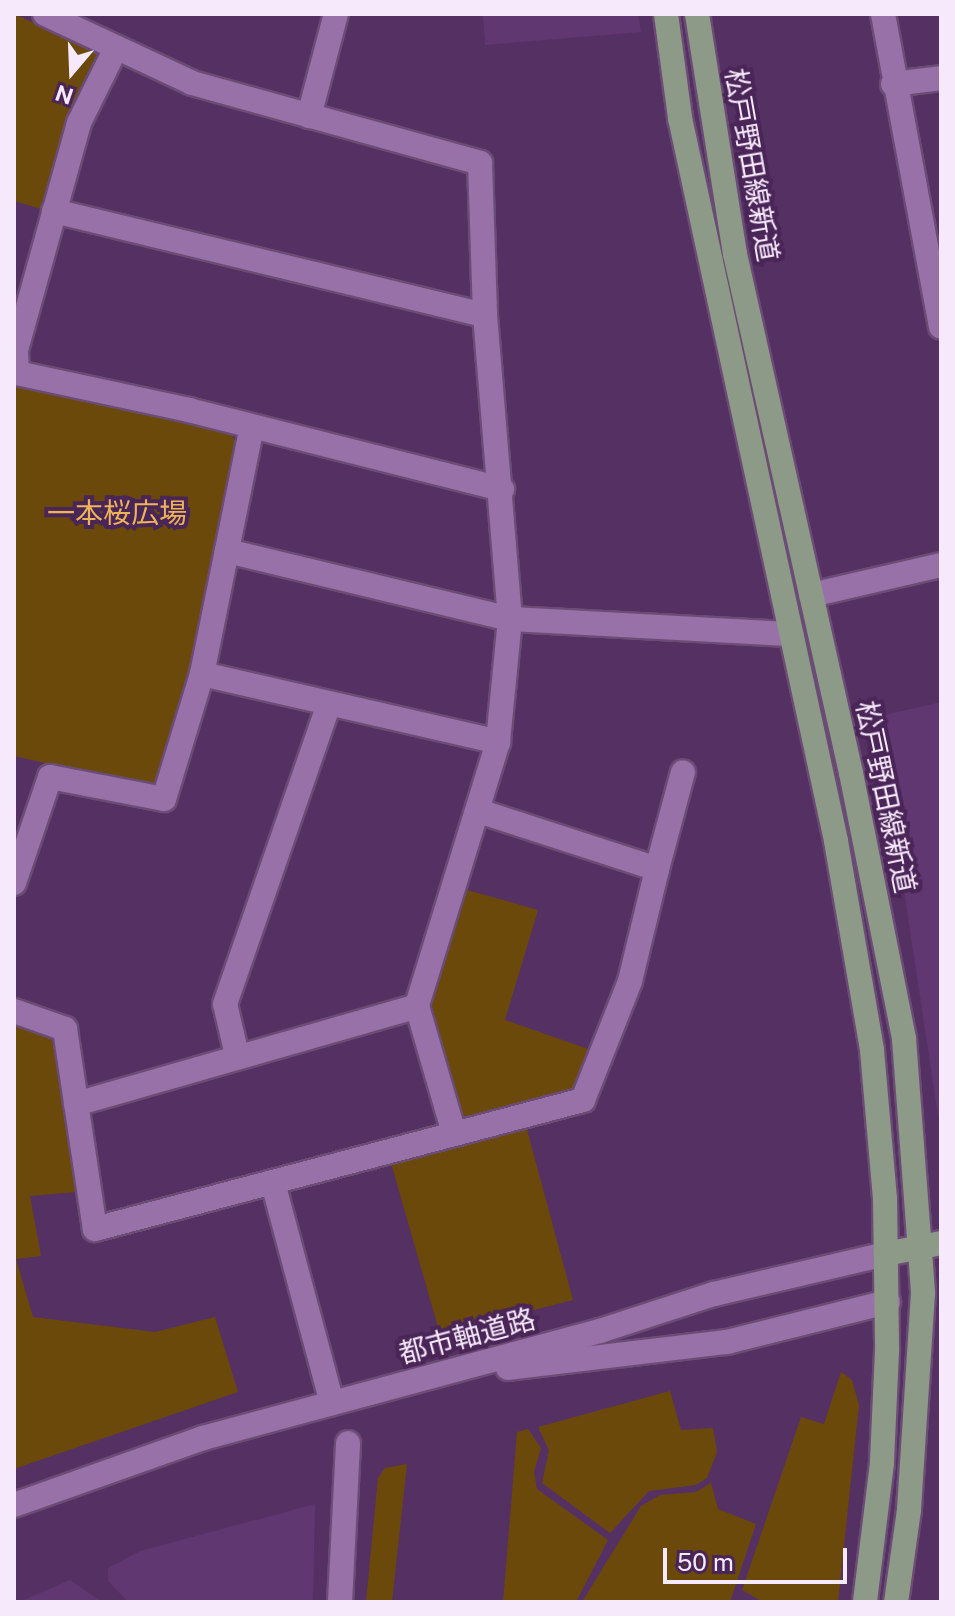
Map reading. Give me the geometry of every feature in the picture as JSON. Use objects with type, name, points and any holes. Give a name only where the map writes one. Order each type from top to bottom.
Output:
[{"type":"main road","name":"松戸野田線新道","points":[[666,14],[680,118],[859,959],[872,1050],[888,1302],[882,1463],[865,1602]]},
{"type":"main road","name":"松戸野田線新道","points":[[697,14],[735,254],[894,983],[932,1245],[932,1290],[896,1602]]},
{"type":"main road","name":"都市軸道路","points":[[886,1254],[932,1245]]},
{"type":"main road","points":[[888,1302],[932,1290]]},
{"type":"street","points":[[45,14],[192,83],[480,163],[485,315],[502,489],[510,619],[498,742],[417,1006],[454,1133]]},
{"type":"street","points":[[309,116],[336,14]]},
{"type":"street","points":[[883,14],[893,84],[932,241],[941,327]]},
{"type":"street","points":[[116,48],[79,123],[16,350],[17,373],[502,489]]},
{"type":"street","points":[[893,84],[941,78]]},
{"type":"street","points":[[54,211],[485,315]]},
{"type":"street","points":[[14,883],[50,777],[164,799],[202,674],[252,427]]},
{"type":"street","points":[[227,551],[510,619],[790,634]]},
{"type":"street","points":[[811,595],[941,565]]},
{"type":"street","points":[[202,674],[328,706],[498,742]]},
{"type":"street","points":[[237,1055],[225,1004],[328,706]]},
{"type":"street","points":[[14,1011],[65,1029],[95,1229],[583,1100],[630,981],[683,772]]},
{"type":"street","points":[[478,811],[657,869]]},
{"type":"street","points":[[76,1104],[237,1055],[417,1006]]},
{"type":"street","points":[[273,1183],[332,1403]]},
{"type":"street","name":"都市軸道路","points":[[14,1505],[117,1465],[332,1403],[445,1374],[714,1294],[886,1254]]},
{"type":"street","points":[[445,1374],[727,1342],[888,1302]]},
{"type":"street","points":[[340,1602],[348,1443]]},
{"type":"shaded area","points":[[483,14],[638,14],[641,32],[485,45]]},
{"type":"shaded area","points":[[941,702],[941,1136],[904,890],[863,720]]},
{"type":"shaded area","points":[[315,1504],[313,1602],[128,1602],[108,1581],[108,1568],[140,1551]]},
{"type":"shaded area","points":[[70,1580],[102,1602],[19,1602]]},
{"type":"green space","points":[[14,14],[94,50],[99,61],[71,116],[41,209],[14,201]]},
{"type":"green space","name":"一本桜広場","points":[[14,384],[231,433],[237,444],[178,729],[160,780],[149,786],[14,756]]},
{"type":"green space","points":[[467,890],[538,910],[505,1020],[591,1050],[576,1090],[469,1118],[459,1112],[431,1001]]},
{"type":"green space","points":[[14,1024],[44,1034],[57,1045],[76,1192],[30,1196],[41,1256],[16,1259],[33,1317],[155,1332],[215,1317],[238,1392],[14,1469]]},
{"type":"green space","points":[[526,1126],[573,1300],[440,1334],[391,1163]]},
{"type":"green space","points":[[841,1372],[852,1380],[859,1405],[838,1602],[763,1602],[742,1590],[801,1417],[824,1424]]},
{"type":"green space","points":[[670,1391],[681,1430],[713,1428],[717,1452],[707,1478],[696,1485],[649,1491],[610,1533],[542,1483],[549,1450],[538,1427]]},
{"type":"green space","points":[[528,1429],[541,1448],[534,1472],[537,1489],[608,1540],[576,1602],[503,1602],[517,1432]]},
{"type":"green space","points":[[407,1464],[392,1602],[366,1602],[378,1478],[385,1468]]},
{"type":"green space","points":[[711,1483],[718,1509],[756,1524],[730,1602],[582,1602],[641,1506],[660,1495],[696,1492]]}]
